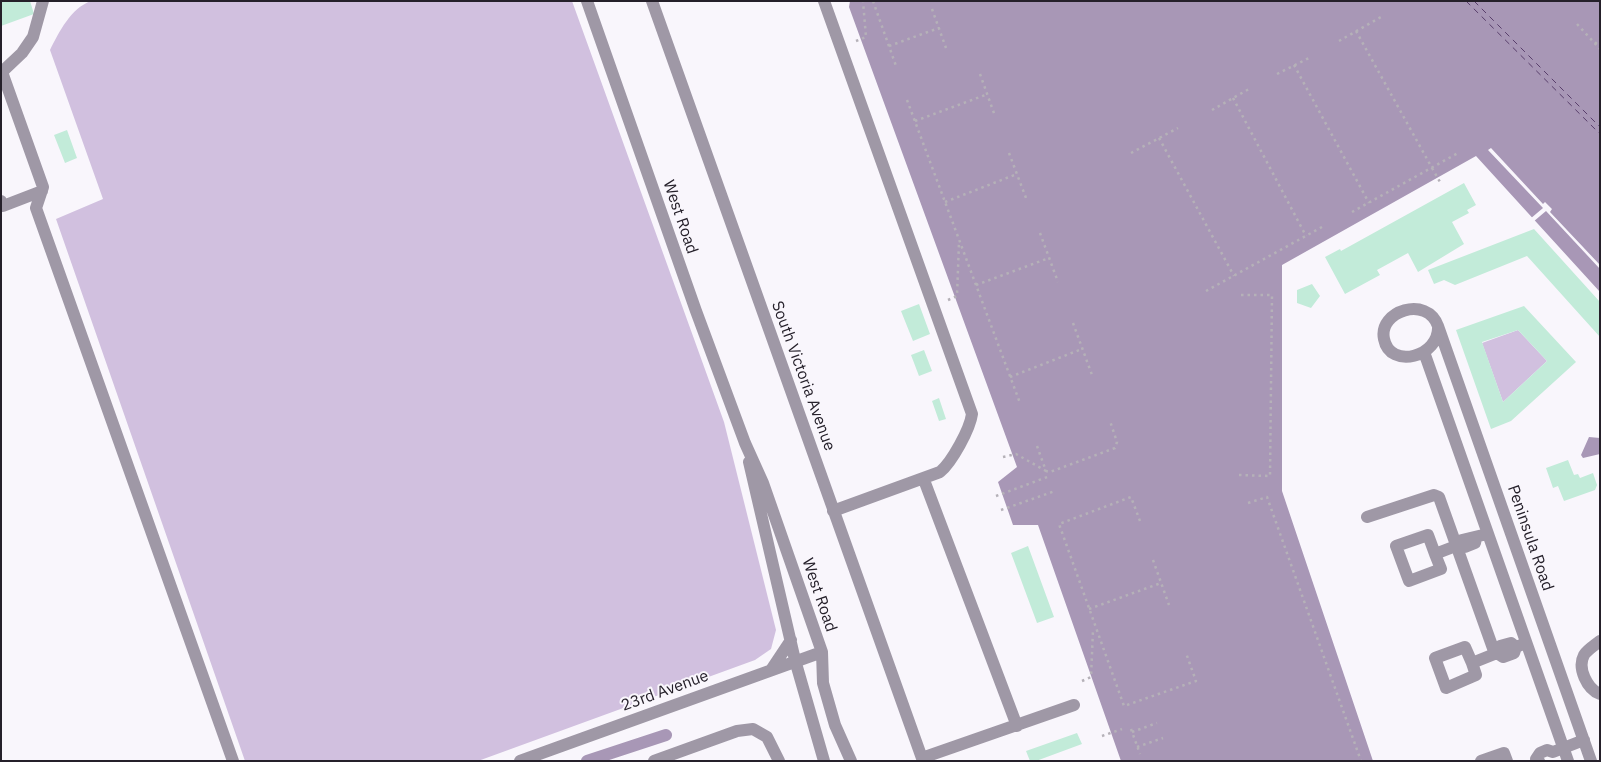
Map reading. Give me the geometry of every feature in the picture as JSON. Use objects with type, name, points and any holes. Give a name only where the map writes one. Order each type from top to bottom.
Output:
[{"type":"street","points":[[44,1],[33,37],[22,53],[2,72],[6,97],[43,187],[36,208],[233,761]]},
{"type":"street","name":"West Road","points":[[587,1],[745,443],[763,483],[822,652],[823,683],[835,725],[851,761]]},
{"type":"street","name":"South Victoria Avenue","points":[[652,1],[923,759]]},
{"type":"street","points":[[824,1],[971,408],[969,426],[947,466],[938,473],[924,480],[833,511]]},
{"type":"street","points":[[1,201],[3,206],[42,191]]},
{"type":"street","points":[[1415,309],[1432,315],[1438,326],[1434,344],[1424,352],[1407,357],[1395,354],[1386,345],[1385,327],[1392,317],[1415,309]]},
{"type":"street","name":"Peninsula Road","points":[[1438,326],[1591,761]]},
{"type":"street","points":[[1424,352],[1465,471],[1482,536],[1522,644],[1545,757]]},
{"type":"street","name":"West Road","points":[[745,443],[753,486],[795,660],[824,761]]},
{"type":"street","points":[[1458,451],[1479,443]]},
{"type":"street","points":[[1465,471],[1486,463]]},
{"type":"street","points":[[924,480],[1017,726]]},
{"type":"street","points":[[1367,517],[1434,495],[1439,497],[1496,654]]},
{"type":"street","points":[[1435,554],[1458,545],[1462,540],[1472,536],[1482,536]]},
{"type":"street","points":[[1472,663],[1496,654],[1500,646],[1511,642],[1522,644],[1546,633]]},
{"type":"street","points":[[771,670],[791,640]]},
{"type":"street","points":[[1600,641],[1584,656],[1584,678],[1594,692],[1600,694]]},
{"type":"street","name":"23rd Avenue","points":[[520,761],[795,660],[822,652]]},
{"type":"street","points":[[1564,685],[1584,678]]},
{"type":"street","points":[[923,759],[1074,705]]},
{"type":"street","points":[[654,761],[737,731],[754,729],[767,737],[778,758]]},
{"type":"street","points":[[1545,757],[1584,740]]},
{"type":"street","points":[[1481,761],[1504,753],[1507,761]]},
{"type":"street","points":[[1545,757],[1568,761]]},
{"type":"path","points":[[856,41],[866,37],[864,1]]},
{"type":"path","points":[[873,1],[896,66]]},
{"type":"path","points":[[932,9],[946,48]]},
{"type":"path","points":[[1339,41],[1381,17]]},
{"type":"path","points":[[1577,24],[1600,49]]},
{"type":"path","points":[[889,46],[939,28]]},
{"type":"path","points":[[1356,31],[1440,182]]},
{"type":"path","points":[[1595,44],[1600,40]]},
{"type":"path","points":[[1277,74],[1310,56]]},
{"type":"path","points":[[1294,65],[1369,203]]},
{"type":"path","points":[[980,74],[995,116]]},
{"type":"path","points":[[1212,110],[1249,89]]},
{"type":"path","points":[[915,121],[988,94]]},
{"type":"path","points":[[1233,98],[1306,236]]},
{"type":"path","points":[[907,100],[1020,403]]},
{"type":"path","points":[[1132,153],[1178,128]]},
{"type":"path","points":[[1159,138],[1234,276]]},
{"type":"path","points":[[1009,153],[1026,198]]},
{"type":"path","points":[[1352,212],[1431,166],[1458,153]]},
{"type":"path","points":[[945,202],[1017,174]]},
{"type":"path","points":[[1206,291],[1322,227]]},
{"type":"path","points":[[1040,233],[1058,282]]},
{"type":"path","points":[[948,300],[957,296],[959,240]]},
{"type":"path","points":[[976,285],[1049,258]]},
{"type":"path","points":[[1239,475],[1270,476],[1272,295],[1240,295]]},
{"type":"path","points":[[1073,323],[1092,375]]},
{"type":"path","points":[[1010,377],[1082,349]]},
{"type":"path","points":[[1003,457],[1016,454],[1050,472],[1115,448],[1118,442],[1110,421]]},
{"type":"path","points":[[1037,446],[1046,471]]},
{"type":"path","points":[[996,496],[1050,476]]},
{"type":"path","points":[[1001,510],[1055,491]]},
{"type":"path","points":[[1248,503],[1267,496],[1360,761]]},
{"type":"path","points":[[1140,521],[1131,498],[1059,524],[1124,706],[1196,681],[1186,653]]},
{"type":"path","points":[[1153,560],[1169,605]]},
{"type":"path","points":[[1089,609],[1161,583]]},
{"type":"path","points":[[1082,681],[1091,677],[1092,630]]},
{"type":"path","points":[[1140,754],[1131,731],[1157,723]]},
{"type":"path","points":[[1102,736],[1122,729]]},
{"type":"path","points":[[1137,747],[1163,738]]},
{"type":"shaded area","points":[[91,1],[572,1],[724,422],[776,630],[771,649],[755,660],[478,761],[245,761],[56,219],[103,199],[50,50],[62,28],[77,9]]},
{"type":"shaded area","points":[[850,1],[1600,1],[1600,292],[1476,156],[1282,265],[1282,491],[1373,761],[1121,761],[1038,525],[1013,525],[998,482],[1017,467],[849,7]]},
{"type":"shaded area","points":[[1518,330],[1547,361],[1503,402],[1482,343]]},
{"type":"shaded area","points":[[1589,437],[1600,438],[1600,454],[1583,458],[1581,455]]},
{"type":"pier","points":[[1491,148],[1543,204],[1545,202],[1552,209],[1550,212],[1600,265],[1600,269],[1546,211],[1533,222],[1530,219],[1543,208],[1488,150]]},
{"type":"building","points":[[1,1],[30,1],[34,14],[1,26]]},
{"type":"building","points":[[67,130],[77,158],[65,163],[54,135]]},
{"type":"building","points":[[1464,183],[1476,205],[1467,210],[1469,213],[1452,222],[1464,244],[1418,272],[1408,253],[1377,270],[1380,275],[1345,294],[1325,257],[1340,249],[1341,251]]},
{"type":"building","points":[[1534,229],[1600,302],[1600,337],[1527,256],[1455,285],[1444,280],[1434,284],[1428,270]]},
{"type":"building","points":[[1312,284],[1320,296],[1311,308],[1297,303],[1297,290]]},
{"type":"building","points":[[919,304],[930,334],[913,341],[901,311]]},
{"type":"building","points":[[1524,306],[1576,362],[1511,421],[1491,429],[1456,330]],"holes":[[[1518,330],[1547,361],[1503,402],[1482,342]]]},
{"type":"building","points":[[924,350],[932,371],[919,376],[911,355]]},
{"type":"building","points":[[939,398],[946,419],[939,421],[932,401]]},
{"type":"building","points":[[1568,460],[1574,475],[1578,474],[1580,478],[1593,473],[1597,485],[1595,490],[1564,501],[1558,486],[1553,488],[1546,468]]},
{"type":"building","points":[[1028,546],[1054,617],[1037,623],[1011,553]]},
{"type":"building","points":[[1077,733],[1082,744],[1036,761],[1030,761],[1026,751]]},
{"type":"waterway","points":[[587,761],[666,735]]},
{"type":"ferry route","points":[[1466,1],[1600,134]]},
{"type":"ferry route","points":[[1474,1],[1600,127]]}]
